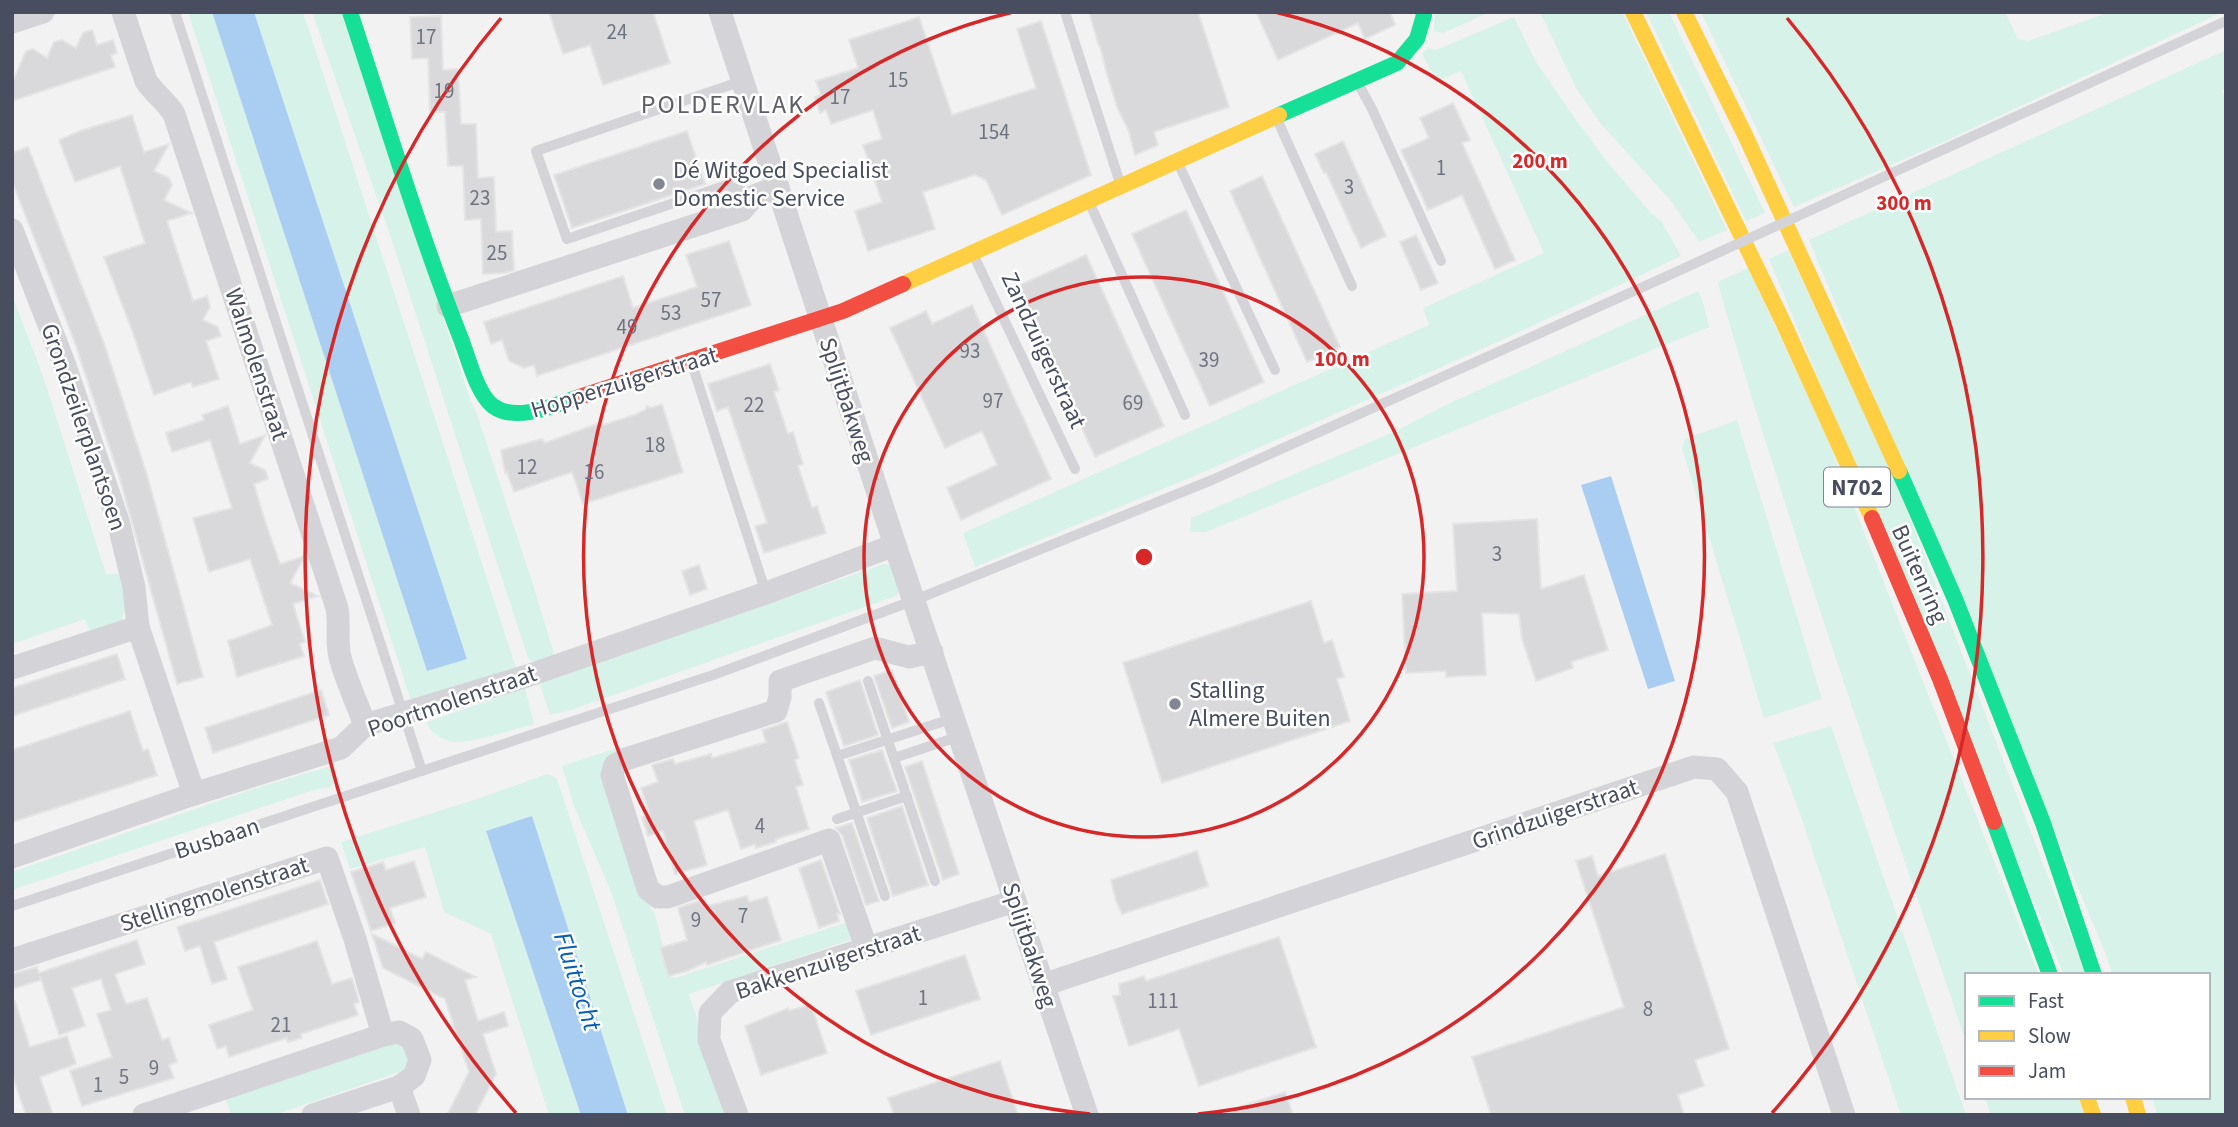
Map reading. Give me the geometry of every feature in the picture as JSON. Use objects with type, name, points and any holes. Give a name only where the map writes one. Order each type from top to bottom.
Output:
[{"type":"main road","name":"Hopperzuigerstraat","points":[[350,12],[448,306],[480,389],[493,406],[517,414],[536,411],[820,320]]},
{"type":"main road","name":"Zandzuigerstraat","points":[[820,320],[1397,63],[1418,39],[1423,12]]},
{"type":"main road","name":"Buitenring","points":[[1633,12],[1732,214],[1846,461],[1917,625],[1969,755],[2049,973]]},
{"type":"main road","name":"Buitenring","points":[[1684,12],[1746,137],[1955,599],[2043,823],[2093,973]]},
{"type":"street","points":[[12,22],[43,12]]},
{"type":"street","name":"Walmolenstraat","points":[[123,12],[146,81],[152,91],[167,104],[178,126],[337,608],[340,657],[365,725]]},
{"type":"street","name":"Splijtbakweg","points":[[720,12],[894,545],[915,600],[1087,1115]]},
{"type":"street","points":[[448,306],[742,210],[754,196],[778,187]]},
{"type":"street","name":"Grondzeilerplantsoen","points":[[13,231],[64,363],[118,521],[134,587],[138,627],[194,794]]},
{"type":"street","name":"Poortmolenstraat","points":[[12,858],[194,794],[341,748],[365,725],[527,676],[766,593],[894,545]]},
{"type":"street","points":[[12,668],[138,627]]},
{"type":"street","points":[[866,947],[829,840],[668,897],[658,897],[649,889],[612,775],[615,765],[626,759],[776,710],[780,697],[780,681],[875,648],[909,657],[932,652]]},
{"type":"street","name":"Grindzuigerstraat","points":[[1043,985],[1694,767],[1717,769],[1737,792],[1844,1115]]},
{"type":"street","name":"Stellingmolenstraat","points":[[12,960],[327,859],[355,939],[383,1035]]},
{"type":"street","name":"Bakkenzuigerstraat","points":[[737,1115],[709,1040],[710,1013],[730,992],[1015,901]]},
{"type":"street","points":[[144,1115],[383,1035],[399,1032],[412,1039],[420,1060],[414,1076],[399,1087],[313,1115]]},
{"type":"street","points":[[399,1087],[409,1115]]},
{"type":"lane","points":[[175,12],[422,771]]},
{"type":"lane","points":[[1065,12],[1121,186]]},
{"type":"lane","name":"Busbaan","points":[[12,906],[713,675],[915,600],[1212,480],[2226,21]]},
{"type":"lane","points":[[1357,80],[1441,261]]},
{"type":"lane","points":[[742,81],[536,150],[566,239],[727,185],[754,196]]},
{"type":"lane","points":[[1275,116],[1352,286]]},
{"type":"lane","points":[[1177,160],[1275,370]]},
{"type":"lane","points":[[1089,201],[1185,415]]},
{"type":"lane","name":"Zandzuigerstraat","points":[[972,252],[1075,469]]},
{"type":"lane","points":[[691,361],[766,593]]},
{"type":"lane","points":[[868,681],[935,881]]},
{"type":"lane","points":[[819,703],[885,896]]},
{"type":"lane","points":[[837,756],[887,740],[957,727]]},
{"type":"lane","points":[[894,758],[957,727]]},
{"type":"lane","points":[[837,819],[906,796]]},
{"type":"green space","points":[[188,12],[212,12],[427,671],[467,658],[254,12],[303,12],[516,668],[412,704]]},
{"type":"green space","points":[[312,12],[343,12],[555,657],[537,664],[528,658],[391,238]]},
{"type":"green space","points":[[1435,12],[1490,12],[1443,33],[1434,31]]},
{"type":"green space","points":[[1540,12],[1622,12],[1727,230],[1699,242],[1671,201],[1601,124],[1576,88]]},
{"type":"green space","points":[[1646,12],[1669,12],[1765,213],[1746,221]]},
{"type":"green space","points":[[1701,12],[2005,12],[2018,39],[2028,41],[2110,12],[2223,12],[1939,144],[1794,207]]},
{"type":"green space","points":[[1514,17],[1536,62],[1576,120],[1609,164],[1661,221],[1681,256],[1500,341],[1206,471],[975,567],[963,533],[1429,325],[1423,308],[1544,253],[1461,71],[1437,81],[1422,54],[1428,48],[1436,50]]},
{"type":"green space","points":[[2226,50],[2226,88],[2222,90],[2226,104],[2226,1115],[2157,1115],[2153,1099],[2210,1099],[2210,973],[2112,973],[1809,240]]},
{"type":"green space","points":[[1788,250],[1894,477],[2085,973],[2063,973],[1769,259]]},
{"type":"green space","points":[[1748,268],[1826,436],[2038,973],[1965,973],[1965,1039],[1809,577],[1718,282]]},
{"type":"green space","points":[[1698,291],[1709,327],[1206,532],[1190,532],[1191,518],[1396,431],[1448,404]]},
{"type":"green space","points":[[12,295],[43,376],[106,574],[119,574],[127,605],[121,621],[91,634],[85,619],[12,644]]},
{"type":"green space","points":[[1737,420],[1822,699],[1764,718],[1682,448],[1685,439]]},
{"type":"green space","points":[[884,564],[896,566],[901,587],[896,596],[571,710],[550,715],[540,685],[544,681]]},
{"type":"green space","points":[[525,688],[534,724],[485,738],[458,742],[439,736],[431,730],[427,722]]},
{"type":"green space","points":[[1831,726],[1966,1115],[1901,1115],[1798,808],[1773,743]]},
{"type":"green space","points":[[617,748],[620,756],[608,778],[651,910],[654,911],[668,976],[675,978],[851,921],[856,938],[689,994],[729,1115],[685,1115],[610,889],[574,806],[562,766]]},
{"type":"green space","points":[[331,766],[335,772],[335,782],[330,787],[317,789],[12,890],[12,872],[256,788]]},
{"type":"green space","points":[[547,774],[555,777],[558,782],[667,1115],[628,1115],[532,816],[486,832],[581,1115],[549,1115],[491,934],[444,912],[425,847],[350,869],[341,842]]},
{"type":"green space","points":[[401,1042],[408,1060],[402,1071],[274,1115],[231,1115],[225,1096],[320,1064]]},
{"type":"green space","points":[[1986,1099],[2079,1099],[2084,1115],[1991,1115]]},
{"type":"water","points":[[212,12],[254,12],[467,659],[427,671]]},
{"type":"water","points":[[1611,476],[1675,681],[1648,689],[1581,485]]},
{"type":"water","name":"Fluittocht","points":[[532,816],[628,1115],[581,1115],[486,831]]},
{"type":"building","points":[[549,12],[653,12],[670,63],[603,85],[590,45],[563,54]]},
{"type":"building","points":[[1089,12],[1198,12],[1229,107],[1154,132],[1158,145],[1135,155],[1128,129],[1117,107]]},
{"type":"building","points":[[1256,12],[1390,12],[1395,25],[1365,39],[1358,23],[1278,60]]},
{"type":"building","points":[[441,16],[443,70],[458,69],[461,124],[476,124],[478,178],[494,177],[496,232],[512,231],[514,270],[504,273],[483,274],[481,219],[465,220],[463,166],[448,166],[445,112],[430,112],[428,58],[412,59],[410,17]]},
{"type":"building","points":[[919,17],[952,115],[1036,88],[1017,29],[1041,21],[1091,175],[1002,215],[986,180],[975,175],[923,192],[935,229],[868,251],[855,211],[882,202],[863,145],[882,139],[873,110],[831,124],[826,110],[820,113],[815,97],[821,95],[816,81],[858,68],[849,40]]},
{"type":"building","points":[[92,30],[97,45],[113,40],[117,53],[111,55],[115,67],[12,101],[12,83],[26,51],[33,49],[47,58],[54,42],[62,40],[76,48],[83,33]]},
{"type":"building","points":[[1453,103],[1470,140],[1462,143],[1515,260],[1495,269],[1462,195],[1428,210],[1401,150],[1429,138],[1420,118]]},
{"type":"building","points":[[132,115],[144,152],[169,144],[154,171],[169,178],[172,185],[164,200],[192,213],[167,221],[193,301],[207,296],[210,307],[203,320],[218,327],[221,336],[206,341],[219,379],[193,387],[191,382],[154,395],[104,257],[145,243],[120,166],[75,182],[59,140]]},
{"type":"building","points":[[687,131],[705,184],[572,228],[554,175]]},
{"type":"building","points":[[1343,141],[1386,236],[1361,248],[1315,154]]},
{"type":"building","points":[[28,147],[105,346],[147,475],[203,677],[177,684],[120,479],[74,340],[12,181],[12,153]]},
{"type":"building","points":[[1262,176],[1340,347],[1307,362],[1230,191]]},
{"type":"building","points":[[1186,210],[1264,382],[1210,406],[1132,234]]},
{"type":"building","points":[[1416,235],[1438,283],[1421,290],[1400,242]]},
{"type":"building","points":[[729,241],[751,305],[537,376],[534,365],[524,368],[509,361],[502,340],[491,344],[484,322],[623,276],[633,308],[697,287],[686,255]]},
{"type":"building","points":[[1086,255],[1164,426],[1095,457],[1018,286]]},
{"type":"building","points":[[972,305],[1051,479],[961,520],[947,488],[997,465],[982,431],[945,448],[890,328],[926,311],[932,324]]},
{"type":"building","points":[[770,364],[779,390],[774,392],[788,434],[793,432],[803,464],[798,466],[812,508],[817,506],[826,533],[764,553],[755,526],[767,523],[728,407],[717,411],[708,384]]},
{"type":"building","points":[[662,404],[683,472],[583,504],[572,472],[514,492],[507,472],[505,473],[501,450],[542,439],[545,443],[602,422],[603,425],[634,415],[645,410],[647,406],[651,408]]},
{"type":"building","points":[[228,406],[240,444],[265,435],[250,463],[265,470],[268,479],[254,484],[265,521],[280,564],[305,556],[290,583],[318,596],[293,604],[305,642],[300,644],[304,656],[237,677],[228,641],[272,625],[250,559],[209,572],[193,518],[232,508],[210,440],[172,452],[166,433],[204,420],[202,415]]},
{"type":"building","points":[[1537,519],[1541,589],[1584,575],[1608,650],[1571,662],[1573,668],[1536,681],[1522,639],[1519,614],[1482,613],[1486,675],[1446,677],[1446,671],[1406,673],[1402,594],[1457,591],[1453,524]]},
{"type":"building","points":[[699,565],[707,589],[690,595],[682,571]]},
{"type":"building","points":[[1311,601],[1324,643],[1332,640],[1344,677],[1337,679],[1350,721],[1162,783],[1123,663]]},
{"type":"building","points":[[117,654],[125,679],[12,716],[12,688]]},
{"type":"building","points":[[892,670],[909,722],[892,728],[874,676]]},
{"type":"building","points":[[860,680],[878,735],[844,746],[826,692]]},
{"type":"building","points":[[321,690],[329,715],[213,753],[205,728]]},
{"type":"building","points":[[130,711],[143,751],[148,749],[157,775],[12,822],[12,750]]},
{"type":"building","points":[[787,722],[799,758],[795,760],[803,785],[796,787],[809,829],[756,848],[755,844],[741,849],[728,810],[694,821],[707,865],[675,874],[663,831],[648,836],[642,817],[650,815],[641,788],[658,782],[652,765],[673,759],[675,764],[711,754],[712,758],[766,742],[762,730]]},
{"type":"building","points":[[882,750],[897,791],[862,802],[849,760]]},
{"type":"building","points":[[922,761],[959,874],[943,880],[905,767]]},
{"type":"building","points":[[902,806],[928,885],[893,896],[867,818]]},
{"type":"building","points":[[852,823],[879,901],[866,905],[842,835],[836,828]]},
{"type":"building","points":[[1197,851],[1208,886],[1122,914],[1111,880]]},
{"type":"building","points":[[1665,854],[1729,1049],[1695,1060],[1704,1086],[1678,1095],[1684,1115],[1491,1115],[1472,1057],[1624,1007],[1576,861],[1592,856],[1598,876]]},
{"type":"building","points":[[821,860],[840,914],[837,914],[839,921],[819,928],[799,868]]},
{"type":"building","points":[[414,861],[426,897],[390,908],[395,923],[371,931],[351,872],[383,862],[386,870]]},
{"type":"building","points":[[320,880],[328,904],[214,942],[227,979],[212,984],[200,946],[185,951],[177,927]]},
{"type":"building","points":[[747,896],[749,902],[767,897],[781,940],[668,976],[660,948],[687,940],[678,908],[705,899],[707,906]]},
{"type":"building","points":[[372,934],[422,959],[426,952],[476,977],[465,980],[478,1021],[504,1012],[508,1026],[483,1034],[496,1074],[475,1115],[447,1115],[469,1072],[445,999],[383,968]]},
{"type":"building","points":[[1279,937],[1316,1047],[1199,1086],[1179,1029],[1129,1046],[1113,996],[1120,995],[1119,984],[1144,976],[1146,981]]},
{"type":"building","points":[[137,940],[145,964],[115,974],[126,1004],[147,998],[162,1040],[169,1038],[177,1062],[169,1065],[174,1078],[82,1106],[70,1071],[112,1057],[97,1014],[111,1010],[101,979],[72,988],[85,1026],[59,1035],[40,976],[41,980],[12,989],[12,974],[37,967],[39,973]]},
{"type":"building","points":[[317,941],[332,984],[352,978],[359,1002],[354,1004],[358,1015],[301,1034],[302,1038],[288,1042],[287,1038],[229,1057],[226,1046],[217,1049],[209,1025],[253,1010],[238,967]]},
{"type":"building","points":[[965,955],[980,999],[871,1035],[856,991]]},
{"type":"building","points":[[15,1001],[30,1047],[67,1036],[76,1064],[40,1077],[53,1115],[26,1115],[12,1074],[12,1002]]},
{"type":"building","points":[[811,1004],[827,1053],[761,1075],[745,1026],[788,1008],[789,1011]]},
{"type":"building","points":[[1000,1061],[1018,1115],[894,1115],[888,1098]]},
{"type":"building","points":[[1285,1092],[1293,1115],[1225,1115],[1225,1112]]},
{"type":"traffic: fast","points":[[350,12],[431,258],[482,393],[493,406],[513,413],[536,411],[579,397]]},
{"type":"traffic: fast","points":[[1279,115],[1397,63],[1417,39],[1423,12]]},
{"type":"traffic: fast","points":[[1899,471],[1955,599],[2043,823],[2093,973]]},
{"type":"traffic: fast","points":[[1994,822],[2049,973]]},
{"type":"traffic: slow","points":[[1633,12],[1783,322],[1872,518]]},
{"type":"traffic: slow","points":[[1684,12],[1746,137],[1899,471]]},
{"type":"traffic: slow","points":[[903,284],[1279,115]]},
{"type":"traffic: slow","points":[[2088,1099],[2093,1115]]},
{"type":"traffic: slow","points":[[2134,1099],[2138,1115]]},
{"type":"traffic: jam","points":[[579,397],[843,311],[903,284]]},
{"type":"traffic: jam","points":[[1872,518],[1940,679],[1994,822]]},
{"type":"place","name":"Dé Witgoed Specialist Domestic Service","points":[[659,184]]},
{"type":"place","name":"Stalling Almere Buiten","points":[[1175,704]]},
{"type":"district","name":"POLDERVLAK","points":[[723,104]]}]
